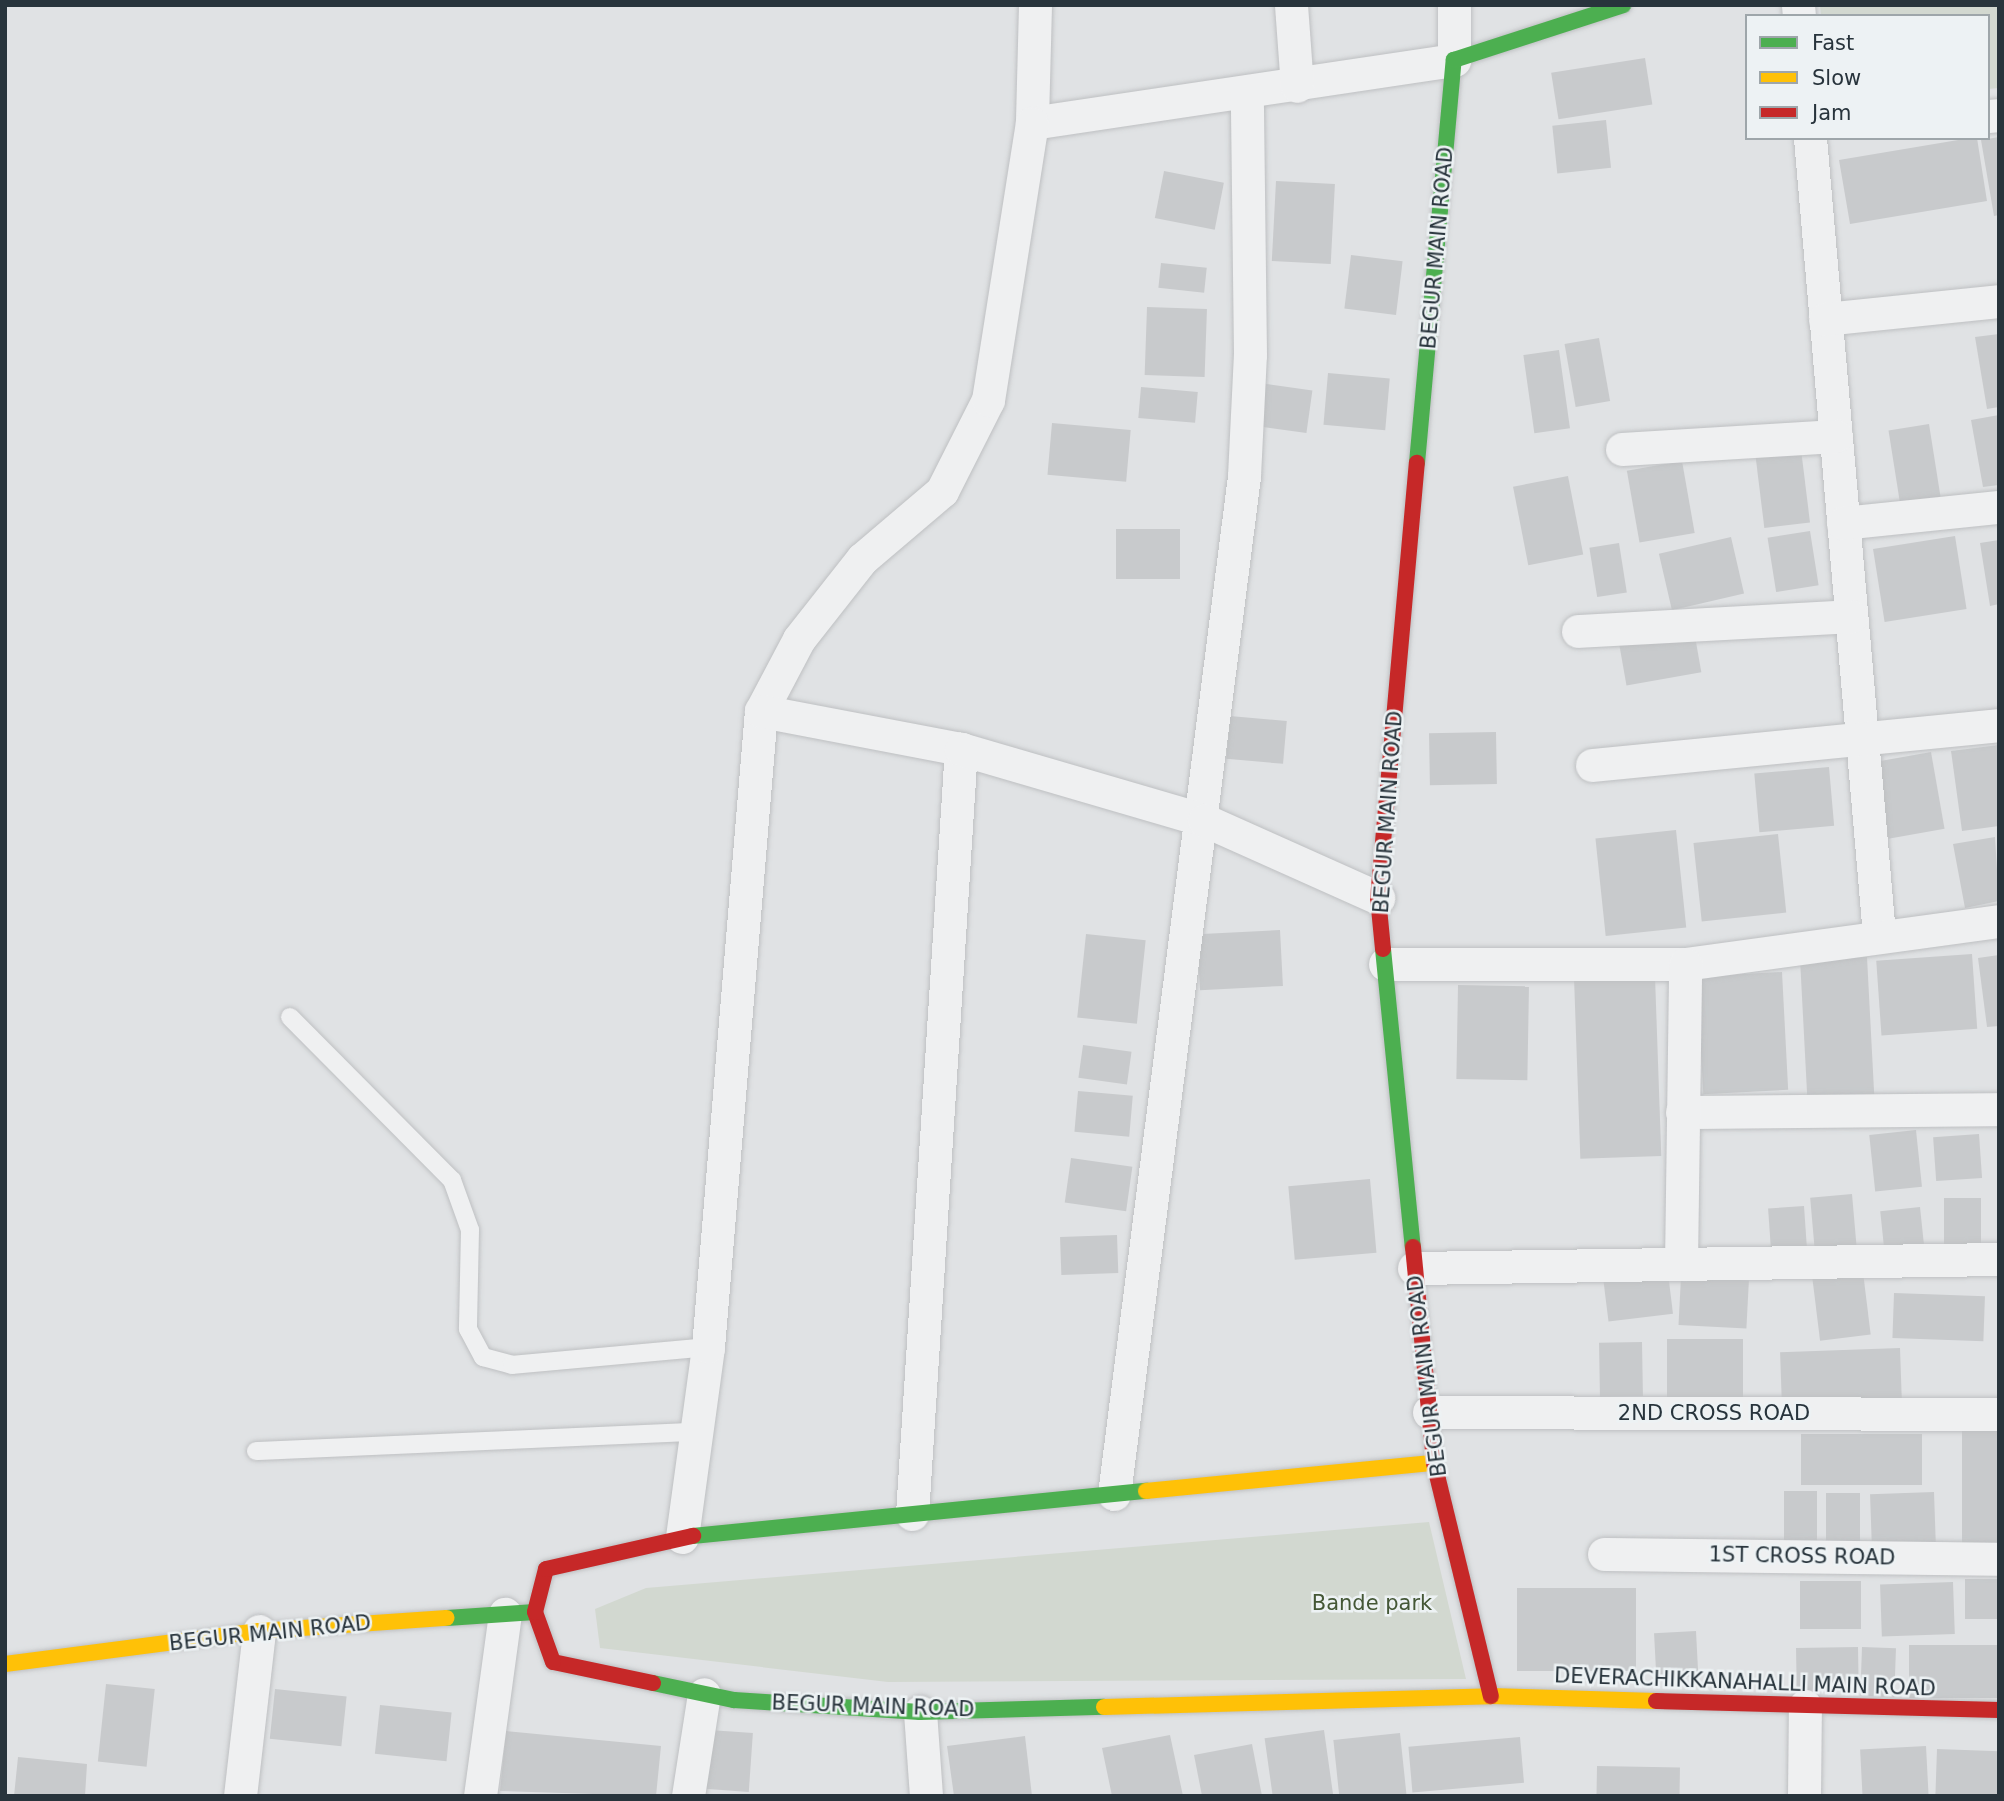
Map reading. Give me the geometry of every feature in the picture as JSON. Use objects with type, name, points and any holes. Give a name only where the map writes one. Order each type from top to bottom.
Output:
[{"type":"street","points":[[682,1537],[708,1347],[761,711],[799,639],[862,559],[942,491],[988,400],[1032,122],[1035,5]]},
{"type":"street","points":[[1291,5],[1297,86]]},
{"type":"street","points":[[1454,5],[1454,60]]},
{"type":"street","points":[[1032,122],[1297,86],[1454,60],[1623,5]]},
{"type":"street","name":"BEGUR MAIN ROAD","points":[[6,1670],[259,1631],[520,1613],[553,1662],[704,1694],[920,1712],[1491,1696],[1434,1462],[1378,898],[1454,60]]},
{"type":"street","points":[[1114,1494],[1205,820],[1244,476],[1250,355],[1247,93]]},
{"type":"street","points":[[1810,140],[1879,934]]},
{"type":"street","points":[[1825,319],[1999,300]]},
{"type":"street","points":[[1622,449],[1836,436]]},
{"type":"street","points":[[1843,523],[1999,508]]},
{"type":"street","points":[[1578,631],[1851,615]]},
{"type":"street","points":[[761,711],[961,749],[1205,820],[1378,898]]},
{"type":"street","points":[[1592,765],[1862,742],[1999,725]]},
{"type":"street","points":[[912,1514],[961,749]]},
{"type":"street","points":[[1385,964],[1685,964],[1879,934],[1999,921]]},
{"type":"street","points":[[1682,1264],[1685,964]]},
{"type":"street","points":[[1682,1112],[1999,1109]]},
{"type":"street","points":[[1414,1268],[1999,1259]]},
{"type":"street","name":"2ND CROSS ROAD","points":[[1429,1412],[1999,1414]]},
{"type":"street","points":[[480,1796],[520,1613],[546,1569],[682,1537],[1434,1462]]},
{"type":"street","name":"1ST CROSS ROAD","points":[[1604,1554],[1999,1559]]},
{"type":"street","points":[[240,1796],[259,1631]]},
{"type":"street","points":[[688,1796],[704,1694]]},
{"type":"street","name":"DEVERACHIKKANAHALLI MAIN ROAD","points":[[1491,1696],[1999,1710]]},
{"type":"street","points":[[1804,1796],[1805,1706]]},
{"type":"street","points":[[920,1712],[926,1796]]},
{"type":"lane","points":[[290,1017],[452,1180],[470,1230],[468,1329],[483,1357],[512,1365],[708,1347]]},
{"type":"lane","points":[[256,1451],[698,1432]]},
{"type":"green space","points":[[1820,5],[1999,5],[1999,88],[1990,89],[1990,14],[1821,14]]},
{"type":"green space","name":"Bande park","points":[[1429,1522],[1466,1679],[888,1682],[600,1648],[595,1609],[646,1588]]},
{"type":"building","points":[[1645,58],[1652,104],[1559,119],[1551,73]]},
{"type":"building","points":[[1606,120],[1611,168],[1557,173],[1552,126]]},
{"type":"building","points":[[1999,137],[1999,215],[1994,216],[1981,140]]},
{"type":"building","points":[[1958,140],[1977,140],[1987,201],[1850,224],[1839,160]]},
{"type":"building","points":[[1164,171],[1224,183],[1215,230],[1155,218]]},
{"type":"building","points":[[1276,181],[1335,184],[1331,264],[1272,261]]},
{"type":"building","points":[[1351,255],[1403,261],[1396,315],[1344,309]]},
{"type":"building","points":[[1161,263],[1207,268],[1204,293],[1158,288]]},
{"type":"building","points":[[1147,307],[1207,309],[1205,377],[1145,375]]},
{"type":"building","points":[[1999,334],[1999,407],[1987,409],[1975,337]]},
{"type":"building","points":[[1599,338],[1610,401],[1576,407],[1565,344]]},
{"type":"building","points":[[1559,350],[1570,428],[1534,433],[1523,355]]},
{"type":"building","points":[[1328,373],[1390,378],[1385,430],[1323,425]]},
{"type":"building","points":[[1252,382],[1312,390],[1306,433],[1246,425]]},
{"type":"building","points":[[1141,387],[1198,392],[1195,423],[1138,418]]},
{"type":"building","points":[[1999,415],[1999,485],[1983,487],[1971,420]]},
{"type":"building","points":[[1052,423],[1131,430],[1126,482],[1047,475]]},
{"type":"building","points":[[1929,424],[1941,500],[1901,506],[1889,430]]},
{"type":"building","points":[[1800,441],[1810,522],[1764,528],[1754,447]]},
{"type":"building","points":[[1682,461],[1695,533],[1640,543],[1627,471]]},
{"type":"building","points":[[1568,476],[1583,555],[1528,565],[1513,487]]},
{"type":"building","points":[[1116,529],[1180,529],[1180,579],[1116,579]]},
{"type":"building","points":[[1810,531],[1819,585],[1776,592],[1768,538]]},
{"type":"building","points":[[1955,536],[1967,609],[1885,622],[1873,549]]},
{"type":"building","points":[[1731,537],[1744,594],[1672,610],[1659,554]]},
{"type":"building","points":[[1999,540],[1999,604],[1990,606],[1980,543]]},
{"type":"building","points":[[1619,543],[1627,592],[1597,597],[1589,548]]},
{"type":"building","points":[[1693,625],[1701,672],[1626,685],[1618,638]]},
{"type":"building","points":[[1230,716],[1287,721],[1283,764],[1226,759]]},
{"type":"building","points":[[1496,732],[1497,784],[1430,785],[1429,733]]},
{"type":"building","points":[[1999,745],[1999,826],[1962,831],[1951,751]]},
{"type":"building","points":[[1931,752],[1945,829],[1888,839],[1875,762]]},
{"type":"building","points":[[1829,767],[1834,826],[1759,832],[1754,774]]},
{"type":"building","points":[[1676,830],[1686,927],[1606,936],[1595,838]]},
{"type":"building","points":[[1778,834],[1786,913],[1702,921],[1693,843]]},
{"type":"building","points":[[1995,837],[1999,901],[1965,908],[1953,844]]},
{"type":"building","points":[[1280,930],[1283,986],[1200,990],[1197,934]]},
{"type":"building","points":[[1086,934],[1146,940],[1137,1024],[1077,1018]]},
{"type":"building","points":[[1972,954],[1977,1029],[1881,1036],[1876,961]]},
{"type":"building","points":[[1999,955],[1999,1026],[1987,1027],[1978,958]]},
{"type":"building","points":[[1867,957],[1874,1097],[1807,1100],[1800,961]]},
{"type":"building","points":[[1782,972],[1788,1090],[1703,1094],[1697,976]]},
{"type":"building","points":[[1655,976],[1661,1156],[1580,1159],[1574,979]]},
{"type":"building","points":[[1458,985],[1529,986],[1527,1080],[1456,1079]]},
{"type":"building","points":[[1083,1045],[1132,1052],[1127,1084],[1078,1078]]},
{"type":"building","points":[[1078,1091],[1133,1096],[1129,1137],[1074,1132]]},
{"type":"building","points":[[1916,1130],[1922,1187],[1875,1192],[1869,1135]]},
{"type":"building","points":[[1979,1134],[1982,1178],[1936,1181],[1933,1137]]},
{"type":"building","points":[[1071,1158],[1132,1167],[1126,1211],[1065,1203]]},
{"type":"building","points":[[1370,1179],[1376,1253],[1295,1260],[1288,1186]]},
{"type":"building","points":[[1852,1194],[1857,1251],[1815,1254],[1810,1198]]},
{"type":"building","points":[[1944,1198],[1981,1198],[1981,1246],[1944,1246]]},
{"type":"building","points":[[1804,1206],[1808,1257],[1772,1259],[1768,1209]]},
{"type":"building","points":[[1920,1207],[1925,1252],[1885,1256],[1880,1211]]},
{"type":"building","points":[[1117,1235],[1118,1273],[1061,1275],[1060,1237]]},
{"type":"building","points":[[1863,1272],[1871,1335],[1820,1341],[1812,1278]]},
{"type":"building","points":[[1668,1273],[1673,1314],[1608,1322],[1603,1281]]},
{"type":"building","points":[[1681,1277],[1749,1281],[1746,1328],[1678,1325]]},
{"type":"building","points":[[1894,1293],[1985,1296],[1983,1341],[1892,1338]]},
{"type":"building","points":[[1667,1339],[1743,1339],[1743,1400],[1667,1400]]},
{"type":"building","points":[[1642,1342],[1643,1396],[1600,1397],[1599,1343]]},
{"type":"building","points":[[1900,1348],[1902,1407],[1782,1411],[1780,1352]]},
{"type":"building","points":[[1962,1430],[1999,1430],[1999,1545],[1962,1545]]},
{"type":"building","points":[[1801,1434],[1922,1434],[1922,1485],[1801,1485]]},
{"type":"building","points":[[1784,1491],[1817,1491],[1817,1546],[1784,1546]]},
{"type":"building","points":[[1934,1492],[1936,1547],[1872,1549],[1870,1494]]},
{"type":"building","points":[[1826,1493],[1860,1493],[1860,1549],[1826,1549]]},
{"type":"building","points":[[1965,1579],[1999,1579],[1999,1619],[1965,1619]]},
{"type":"building","points":[[1800,1581],[1861,1581],[1861,1629],[1800,1629]]},
{"type":"building","points":[[1953,1582],[1955,1634],[1882,1637],[1880,1585]]},
{"type":"building","points":[[1517,1588],[1636,1588],[1636,1671],[1517,1671]]},
{"type":"building","points":[[1696,1631],[1698,1676],[1656,1678],[1654,1633]]},
{"type":"building","points":[[1909,1645],[1999,1645],[1999,1698],[1909,1698]]},
{"type":"building","points":[[1858,1647],[1859,1689],[1797,1690],[1796,1648]]},
{"type":"building","points":[[1862,1647],[1896,1648],[1894,1697],[1860,1696]]},
{"type":"building","points":[[106,1684],[155,1689],[147,1767],[98,1762]]},
{"type":"building","points":[[275,1689],[347,1697],[341,1746],[270,1739]]},
{"type":"building","points":[[380,1705],[452,1713],[446,1761],[375,1754]]},
{"type":"building","points":[[709,1730],[753,1733],[749,1792],[705,1789]]},
{"type":"building","points":[[1324,1730],[1333,1796],[1273,1796],[1265,1738]]},
{"type":"building","points":[[506,1731],[661,1746],[656,1796],[500,1791]]},
{"type":"building","points":[[1400,1733],[1407,1796],[1339,1796],[1333,1740]]},
{"type":"building","points":[[1170,1735],[1183,1796],[1112,1796],[1102,1748]]},
{"type":"building","points":[[1025,1736],[1032,1796],[954,1796],[947,1746]]},
{"type":"building","points":[[1520,1737],[1524,1783],[1412,1793],[1408,1747]]},
{"type":"building","points":[[1252,1744],[1262,1796],[1202,1796],[1194,1755]]},
{"type":"building","points":[[1926,1746],[1929,1796],[1863,1796],[1860,1749]]},
{"type":"building","points":[[1937,1749],[1999,1751],[1997,1796],[1935,1796]]},
{"type":"building","points":[[18,1757],[87,1764],[85,1796],[14,1796]]},
{"type":"building","points":[[1597,1766],[1680,1767],[1679,1796],[1596,1796]]},
{"type":"traffic: fast","points":[[1417,463],[1454,60],[1623,5]]},
{"type":"traffic: fast","points":[[1383,949],[1413,1247]]},
{"type":"traffic: fast","points":[[693,1536],[1146,1491]]},
{"type":"traffic: fast","points":[[447,1618],[535,1612]]},
{"type":"traffic: fast","points":[[653,1683],[734,1700],[920,1712],[1104,1707]]},
{"type":"traffic: slow","points":[[1146,1491],[1434,1463]]},
{"type":"traffic: slow","points":[[5,1664],[259,1631],[447,1618]]},
{"type":"traffic: slow","points":[[1104,1707],[1491,1696],[1656,1701]]},
{"type":"traffic: jam","points":[[1383,949],[1378,898],[1417,463]]},
{"type":"traffic: jam","points":[[1413,1247],[1434,1463],[1491,1696]]},
{"type":"traffic: jam","points":[[653,1683],[553,1662],[535,1612],[546,1569],[693,1536]]},
{"type":"traffic: jam","points":[[1656,1701],[1999,1710]]}]
